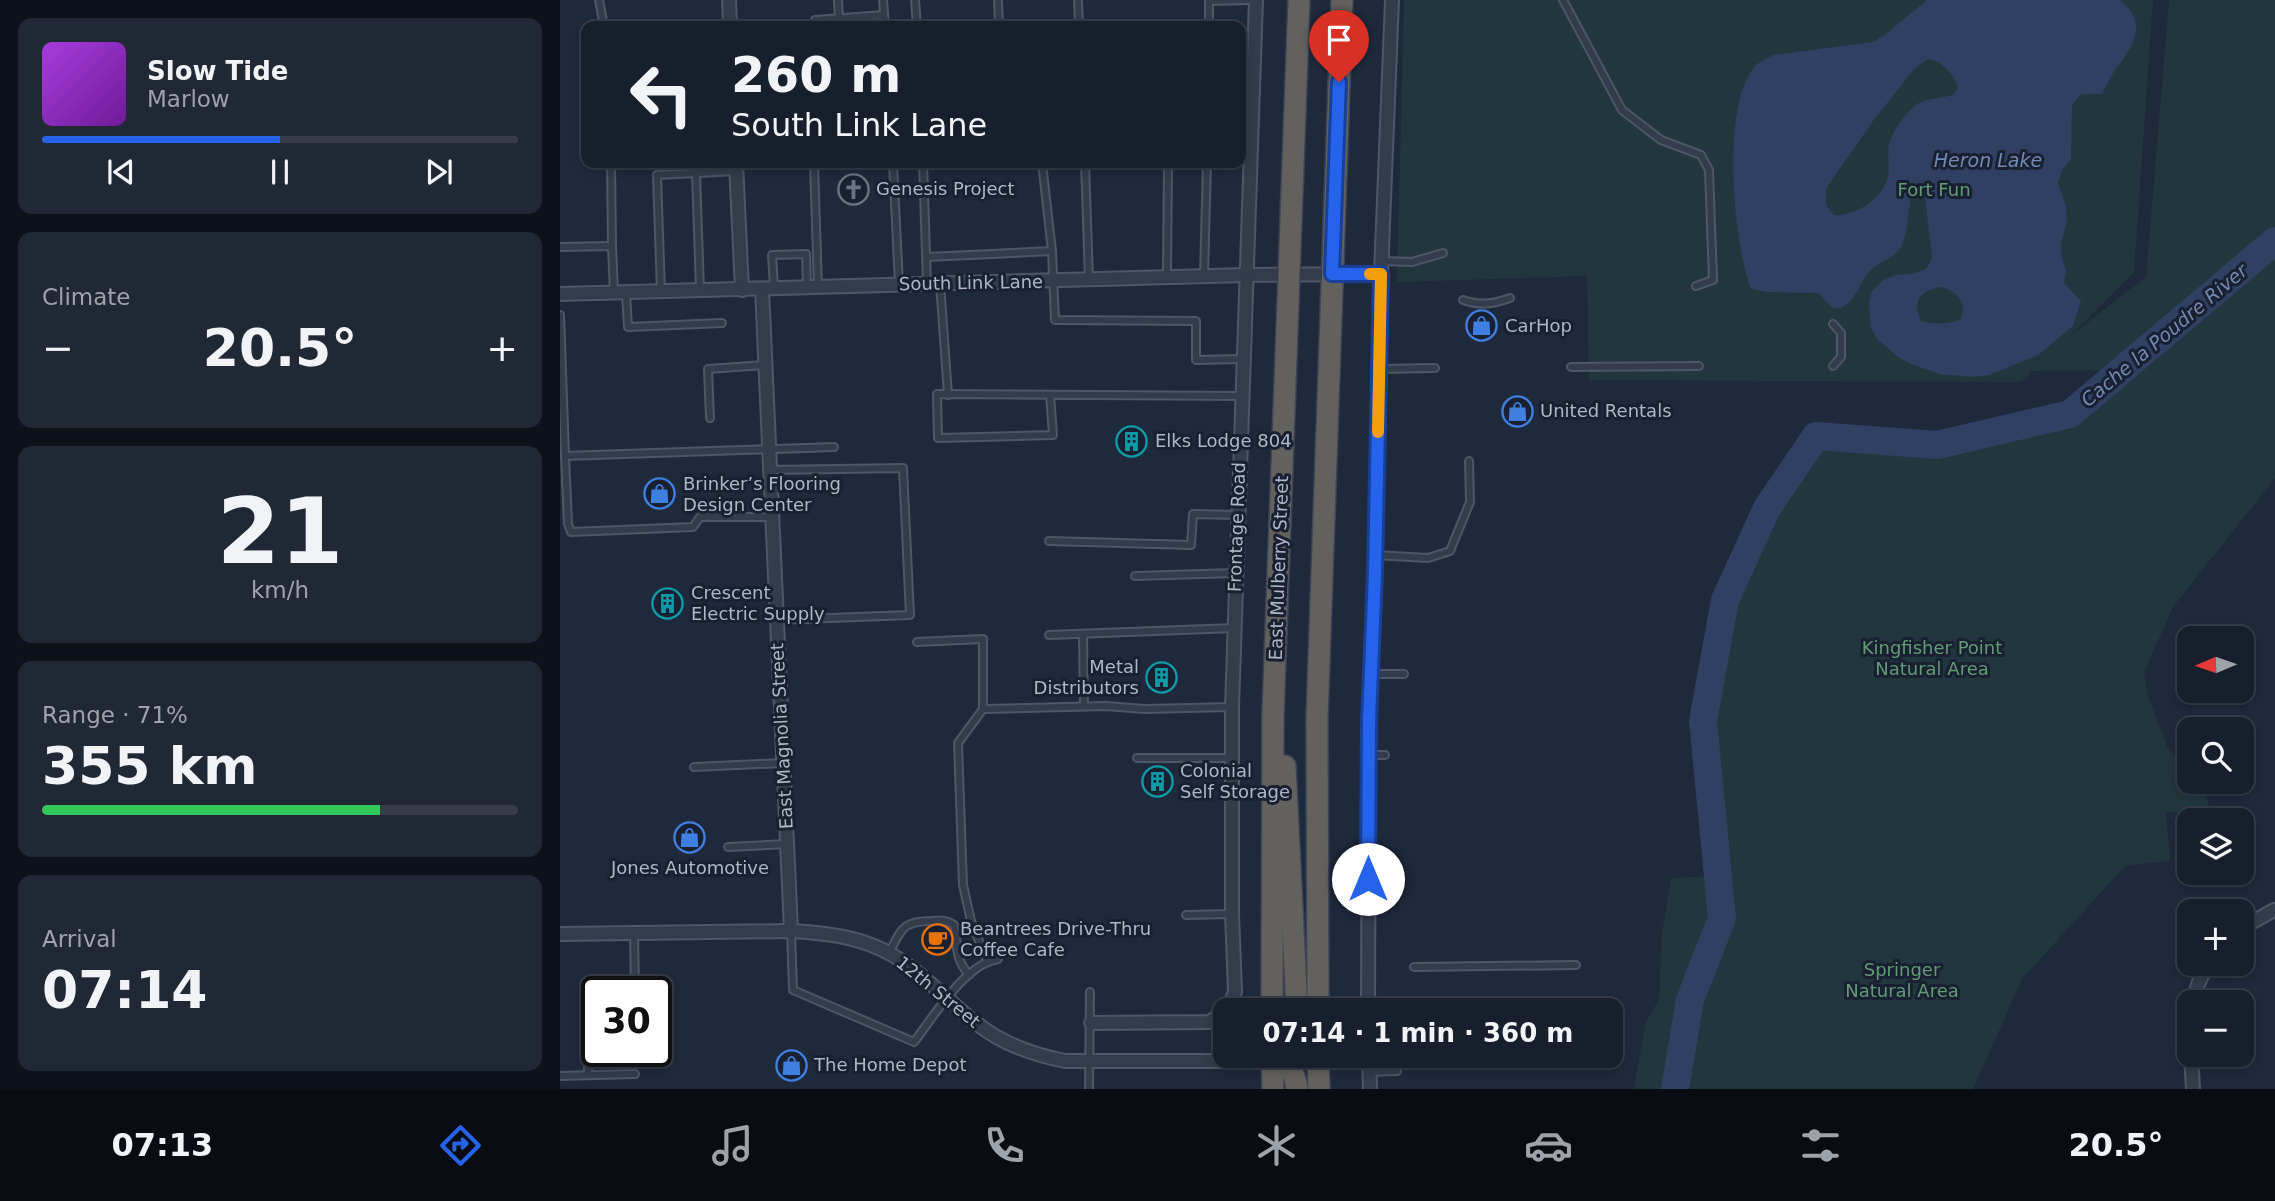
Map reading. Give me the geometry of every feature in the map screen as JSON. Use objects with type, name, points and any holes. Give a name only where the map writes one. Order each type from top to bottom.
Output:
[{"type":"highway","name":"East Mulberry Street","points":[[1272,998],[1273,727],[1299,0]]},
{"type":"highway","points":[[1318,998],[1317,718],[1342,0]]},
{"type":"highway","points":[[1276,666],[1286,773],[1296,998]]},
{"type":"highway","points":[[1272,1068],[1273,1089]]},
{"type":"highway","points":[[1289,1068],[1294,1075],[1297,1089]]},
{"type":"highway","points":[[1318,1068],[1319,1089]]},
{"type":"street","points":[[729,0],[730,21]]},
{"type":"street","name":"Frontage Road","points":[[1246,127],[1256,0]]},
{"type":"street","points":[[1368,998],[1369,755],[1392,0]]},
{"type":"street","points":[[736,168],[742,290]]},
{"type":"street","name":"Frontage Road","points":[[1231,998],[1234,992],[1231,914],[1232,707],[1246,168]]},
{"type":"street","name":"South Link Lane","points":[[560,294],[1332,274],[1382,268]]},
{"type":"street","name":"East Magnolia Street","points":[[768,289],[765,366],[791,931]]},
{"type":"street","points":[[2254,921],[2274,910]]},
{"type":"street","name":"12th Street","points":[[560,934],[791,931],[825,933],[850,938],[889,953],[916,971],[992,1035],[1021,1049],[1065,1061],[1213,1059]]},
{"type":"street","name":"Frontage Road","points":[[1091,1023],[1209,1022],[1213,1019]]},
{"type":"street","points":[[2192,1067],[2193,1089]]},
{"type":"street","points":[[1369,1068],[1370,1089]]},
{"type":"lane","points":[[599,0],[603,21]]},
{"type":"lane","points":[[838,0],[839,18]]},
{"type":"lane","points":[[883,0],[884,21]]},
{"type":"lane","points":[[915,0],[917,21]]},
{"type":"lane","points":[[998,0],[999,21]]},
{"type":"lane","points":[[1078,0],[1079,21]]},
{"type":"lane","points":[[1209,21],[1209,1],[1249,0]]},
{"type":"lane","points":[[1563,0],[1622,110],[1661,140],[1701,155],[1709,170],[1713,280],[1696,286]]},
{"type":"lane","points":[[825,21],[884,16]]},
{"type":"lane","points":[[611,168],[612,246],[628,327],[722,323]]},
{"type":"lane","points":[[661,292],[657,175],[729,168]]},
{"type":"lane","points":[[812,288],[817,253],[814,168]]},
{"type":"lane","points":[[893,168],[899,284]]},
{"type":"lane","points":[[923,168],[927,257],[934,284],[948,395]]},
{"type":"lane","points":[[1043,168],[1052,251],[1055,320],[1196,321],[1196,360],[1242,359]]},
{"type":"lane","points":[[1085,168],[1089,280]]},
{"type":"lane","points":[[1167,277],[1168,168]]},
{"type":"lane","points":[[1204,276],[1207,168]]},
{"type":"lane","points":[[696,173],[700,291]]},
{"type":"lane","points":[[560,247],[612,246]]},
{"type":"lane","points":[[927,257],[1052,251]]},
{"type":"lane","points":[[768,289],[772,255],[817,253]]},
{"type":"lane","points":[[1382,268],[1443,253]]},
{"type":"lane","points":[[806,254],[812,288]]},
{"type":"lane","points":[[1463,300],[1475,304],[1491,304],[1510,298]]},
{"type":"lane","points":[[560,315],[568,524],[571,532],[693,527],[700,517],[772,517]]},
{"type":"lane","points":[[1833,324],[1841,333],[1841,357],[1833,366]]},
{"type":"lane","points":[[710,418],[708,369],[765,366]]},
{"type":"lane","points":[[1570,367],[1699,366]]},
{"type":"lane","points":[[1379,369],[1435,368]]},
{"type":"lane","points":[[1050,395],[1053,435],[938,438],[937,394],[1241,396]]},
{"type":"lane","points":[[565,456],[834,446]]},
{"type":"lane","points":[[1375,555],[1428,558],[1450,551],[1470,502],[1469,461]]},
{"type":"lane","points":[[770,470],[903,468],[910,615],[777,620]]},
{"type":"lane","points":[[1049,541],[1191,545],[1193,514],[1238,515]]},
{"type":"lane","points":[[1135,576],[1236,573]]},
{"type":"lane","points":[[1049,635],[1234,628]]},
{"type":"lane","points":[[1083,635],[1084,706]]},
{"type":"lane","points":[[917,642],[983,639],[984,709],[958,743],[963,885],[971,921],[987,961]]},
{"type":"lane","points":[[1371,674],[1404,674]]},
{"type":"lane","points":[[984,709],[1084,706],[1144,709],[1232,707]]},
{"type":"lane","points":[[1369,755],[1385,755]]},
{"type":"lane","points":[[1136,758],[1232,758]]},
{"type":"lane","points":[[694,767],[783,763]]},
{"type":"lane","points":[[728,847],[787,844]]},
{"type":"lane","points":[[1186,915],[1231,914]]},
{"type":"lane","points":[[889,953],[903,927],[911,922],[946,920],[954,925],[956,952],[968,975]]},
{"type":"lane","points":[[791,931],[793,990],[914,1042],[968,975],[987,961],[998,959]]},
{"type":"lane","points":[[634,932],[634,976]]},
{"type":"lane","points":[[1414,967],[1576,965]]},
{"type":"lane","points":[[1089,1089],[1090,992]]},
{"type":"lane","points":[[588,1067],[588,1075]]},
{"type":"lane","points":[[1369,1072],[1397,1071]]},
{"type":"lane","points":[[560,1076],[635,1074]]},
{"type":"green space","points":[[1404,0],[2153,0],[2134,272],[2069,337],[2146,277],[2169,0],[2275,0],[2275,478],[2173,607],[2144,672],[2148,696],[2168,749],[2177,758],[2177,794],[2206,794],[2210,808],[2177,808],[2177,812],[2166,813],[2170,861],[2125,866],[2022,979],[1973,1089],[1634,1089],[1646,1021],[1659,1000],[1662,934],[1671,878],[1718,876],[1703,721],[1725,600],[1767,508],[1816,436],[1937,445],[2070,414],[2122,370],[2032,371],[2021,382],[1589,380],[1587,276],[1397,282]]},
{"type":"water","name":"Heron Lake","points":[[1927,0],[2120,0],[2134,17],[2136,26],[2132,43],[2102,94],[2081,94],[2072,105],[2071,159],[2062,170],[2058,183],[2067,219],[2061,245],[2066,271],[2064,283],[2081,301],[2073,326],[2038,355],[1989,375],[1972,377],[1940,374],[1911,364],[1877,339],[1871,328],[1869,303],[1872,291],[1882,281],[1895,275],[1926,269],[1932,258],[1925,197],[1914,194],[1911,197],[1906,234],[1899,250],[1869,272],[1844,306],[1832,307],[1819,293],[1751,289],[1739,241],[1735,210],[1734,145],[1743,90],[1752,70],[1774,55],[1873,42]],"holes":[[[1928,59],[1947,69],[1958,88],[1953,95],[1925,101],[1906,114],[1889,144],[1888,177],[1885,185],[1867,205],[1851,213],[1834,215],[1826,205],[1826,189],[1873,121],[1915,68]],[[1942,287],[1952,292],[1962,303],[1961,319],[1941,323],[1921,321],[1917,307],[1920,297],[1928,291]]]},
{"type":"waterway","name":"Cache la Poudre River","points":[[1675,1089],[1690,1000],[1722,918],[1703,721],[1725,600],[1767,508],[1816,436],[1937,445],[2070,414],[2275,241]]},
{"type":"slow traffic","points":[[1370,274],[1381,274],[1378,432]]},
{"type":"place","name":"Genesis Project","points":[[853,189]]},
{"type":"place","name":"CarHop","points":[[1482,326]]},
{"type":"place","name":"United Rentals","points":[[1517,411]]},
{"type":"place","name":"Elks Lodge 804","points":[[1132,441]]},
{"type":"place","name":"Brinker’s Flooring Design Center","points":[[660,494]]},
{"type":"place","name":"Crescent Electric Supply","points":[[668,603]]},
{"type":"place","name":"Metal Distributors","points":[[1162,677]]},
{"type":"place","name":"Colonial Self Storage","points":[[1157,781]]},
{"type":"place","name":"Jones Automotive","points":[[690,838]]},
{"type":"place","name":"Beantrees Drive-Thru Coffee Cafe","points":[[937,939]]},
{"type":"place","name":"The Home Depot","points":[[791,1065]]},
{"type":"route","points":[[1339,82],[1332,274],[1381,274],[1369,720],[1368,879]]},
{"type":"park label","name":"Fort Fun","points":[[1934,190]]},
{"type":"park label","name":"Kingfisher Point Natural Area","points":[[1932,658]]},
{"type":"park label","name":"Springer Natural Area","points":[[1902,980]]}]
